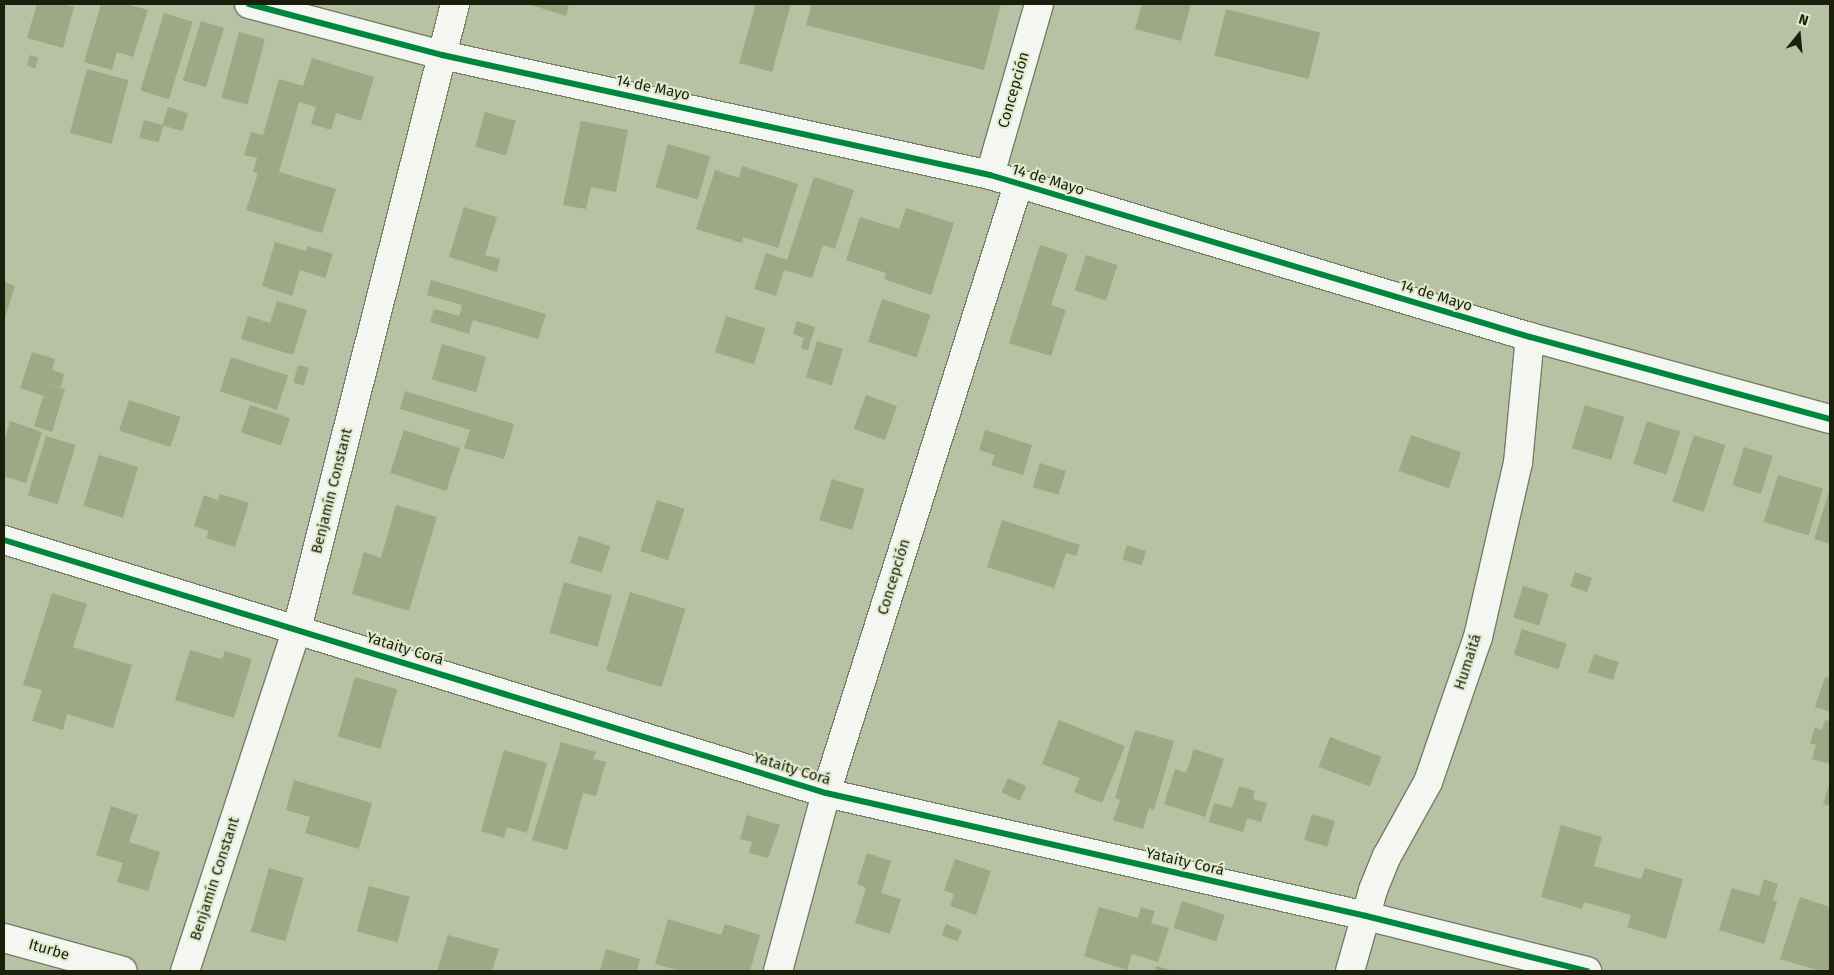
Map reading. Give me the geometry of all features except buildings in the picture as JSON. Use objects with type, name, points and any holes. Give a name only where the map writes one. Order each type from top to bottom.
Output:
[{"type":"street","name":"14 de Mayo","points":[[249,4],[442,55],[990,176],[1530,337],[1830,419]]},
{"type":"street","name":"Benjamín Constant","points":[[185,971],[297,629],[454,4]]},
{"type":"street","name":"Concepción","points":[[990,176],[1039,4]]},
{"type":"street","name":"Concepción","points":[[778,971],[826,793],[1018,184]]},
{"type":"street","name":"Humaitá","points":[[1350,971],[1373,890],[1387,856],[1428,782],[1478,637],[1518,463],[1530,337]]},
{"type":"street","name":"Yataity Corá","points":[[4,540],[826,793],[1366,916],[1587,971]]},
{"type":"street","name":"Iturbe","points":[[4,938],[123,971]]},
{"type":"cycle path","points":[[249,4],[442,55],[990,175],[1530,337],[1830,419]]},
{"type":"cycle path","points":[[4,540],[826,793],[1366,916],[1587,971]]}]
